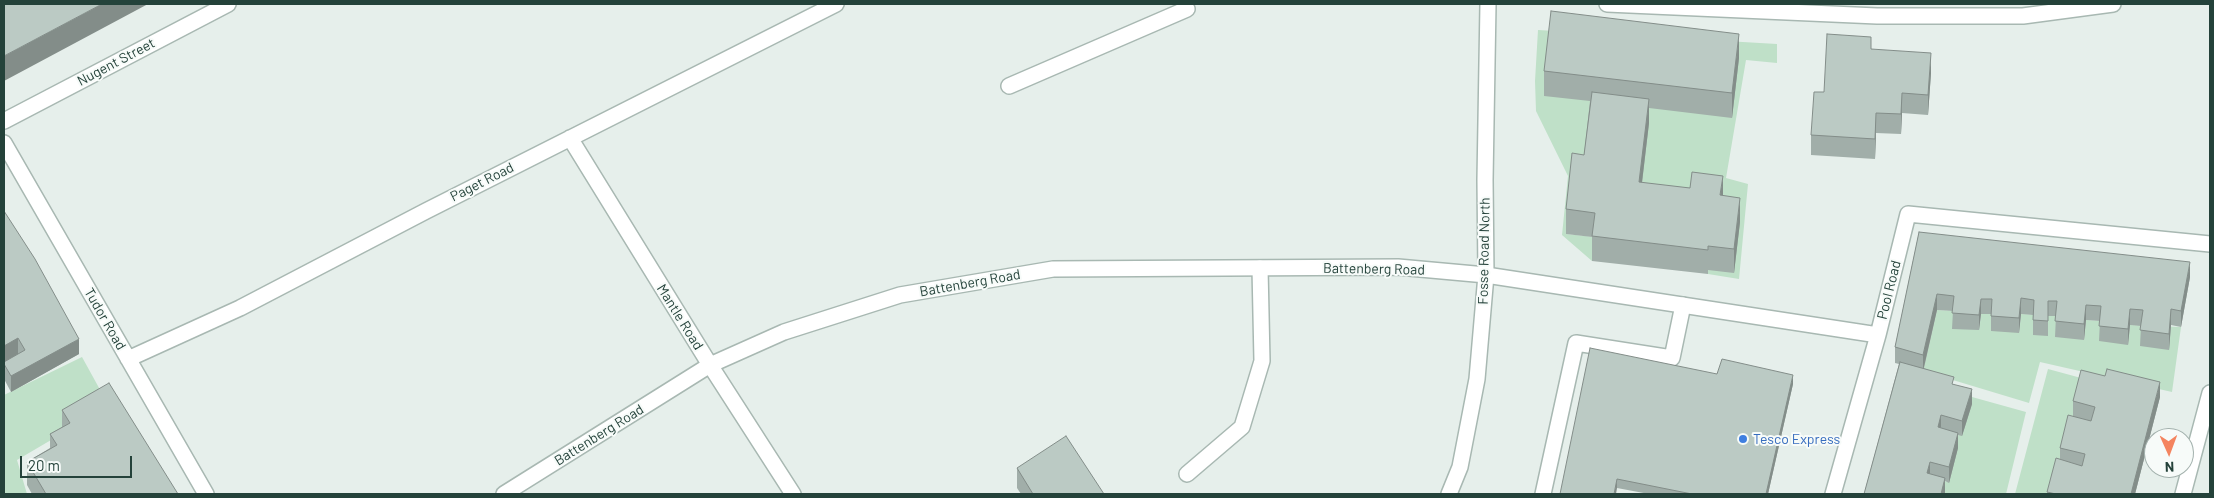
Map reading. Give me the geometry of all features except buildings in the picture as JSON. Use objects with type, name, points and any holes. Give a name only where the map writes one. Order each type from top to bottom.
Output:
[{"type":"street","name":"Nugent Street","points":[[4,121],[228,4]]},
{"type":"street","name":"Paget Road","points":[[128,359],[240,308],[836,4]]},
{"type":"street","points":[[1009,86],[1187,9],[1184,4]]},
{"type":"street","name":"Fosse Road North","points":[[1449,494],[1460,467],[1477,379],[1486,275],[1485,180],[1488,4]]},
{"type":"street","points":[[1607,4],[1877,16],[2023,16],[2113,4]]},
{"type":"street","name":"Mantle Road","points":[[570,138],[710,365],[793,494]]},
{"type":"street","name":"Tudor Road","points":[[4,143],[206,494]]},
{"type":"street","name":"Pool Road","points":[[1486,275],[1878,335],[1908,214],[2210,244]]},
{"type":"street","name":"Battenberg Road","points":[[504,494],[710,365],[784,332],[900,295],[1053,269],[1398,267],[1486,275]]},
{"type":"street","points":[[1187,474],[1242,427],[1262,361],[1260,268]]},
{"type":"street","points":[[1542,494],[1576,343],[1672,358],[1683,305]]},
{"type":"street","points":[[1833,494],[1878,335]]},
{"type":"street","points":[[2183,494],[2210,394]]},
{"type":"green space","points":[[1538,30],[1777,44],[1777,63],[1746,60],[1726,178],[1748,184],[1739,279],[1708,274],[1708,270],[1584,179],[1566,234],[1595,237],[1592,261],[1562,235],[1568,176],[1536,111],[1535,81]]},
{"type":"green space","points":[[1937,310],[1954,311],[1979,330],[1981,314],[1992,314],[2019,333],[2021,314],[2057,316],[2084,340],[2086,320],[2101,321],[2128,344],[2130,325],[2181,327],[2172,392],[2040,362],[2029,403],[1923,371]]},
{"type":"green space","points":[[82,357],[109,406],[17,460],[27,494],[4,494],[4,395]]},
{"type":"green space","points":[[2048,369],[2107,385],[2073,417],[2051,494],[2015,494]]},
{"type":"green space","points":[[1954,392],[2026,412],[2006,494],[1945,494],[1927,489],[1930,478],[1949,482]]},
{"type":"place","name":"Tesco Express","points":[[1743,439]]}]
